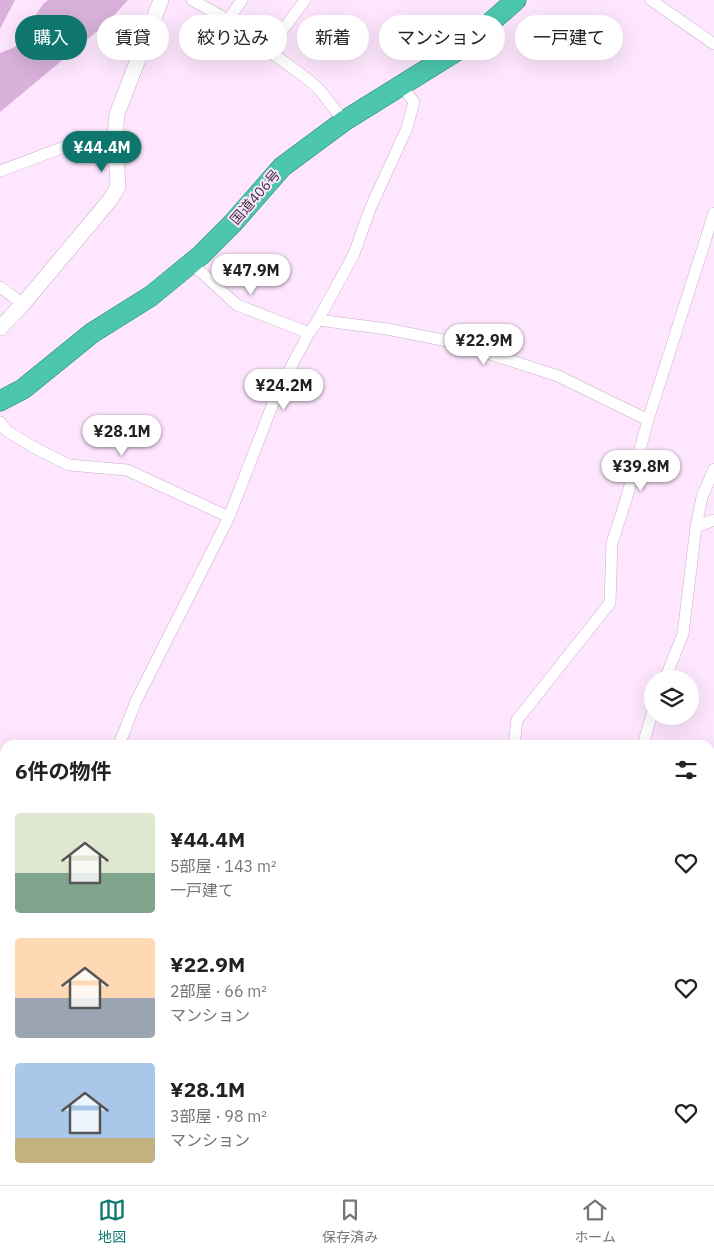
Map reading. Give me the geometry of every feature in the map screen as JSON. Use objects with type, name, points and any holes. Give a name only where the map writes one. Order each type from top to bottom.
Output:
[{"type":"highway","name":"国道406号","points":[[0,401],[24,389],[92,333],[151,296],[191,263],[233,223],[282,167],[344,121],[463,47],[516,0]]},
{"type":"street","points":[[0,328],[23,304],[110,200],[118,187],[115,136],[117,114],[161,0]]},
{"type":"street","points":[[192,0],[217,15]]},
{"type":"street","points":[[231,15],[242,0]]},
{"type":"street","points":[[287,24],[305,0]]},
{"type":"street","points":[[651,0],[714,44]]},
{"type":"street","points":[[281,60],[318,88],[344,121]]},
{"type":"street","points":[[121,740],[136,700],[229,517],[277,394],[354,254],[370,209],[407,128],[414,102],[401,85]]},
{"type":"street","points":[[0,171],[80,141]]},
{"type":"street","points":[[515,740],[517,720],[610,603],[612,543],[648,420],[714,213]]},
{"type":"street","points":[[191,263],[237,305],[309,333]]},
{"type":"street","points":[[0,286],[23,304]]},
{"type":"street","points":[[318,320],[386,329],[454,342],[558,376],[648,420]]},
{"type":"street","points":[[0,422],[8,431],[33,447],[69,465],[127,470],[159,483],[229,517]]},
{"type":"street","points":[[669,670],[683,634],[696,527],[702,497],[714,469]]},
{"type":"street","points":[[696,527],[714,520]]},
{"type":"street","points":[[645,740],[649,725]]},
{"type":"shaded area","points":[[0,0],[15,0],[0,29]]},
{"type":"shaded area","points":[[48,0],[128,0],[114,15],[97,15],[97,31],[87,40],[87,15],[36,15]]},
{"type":"shaded area","points":[[15,47],[15,60],[63,60],[0,112],[0,53]]}]
